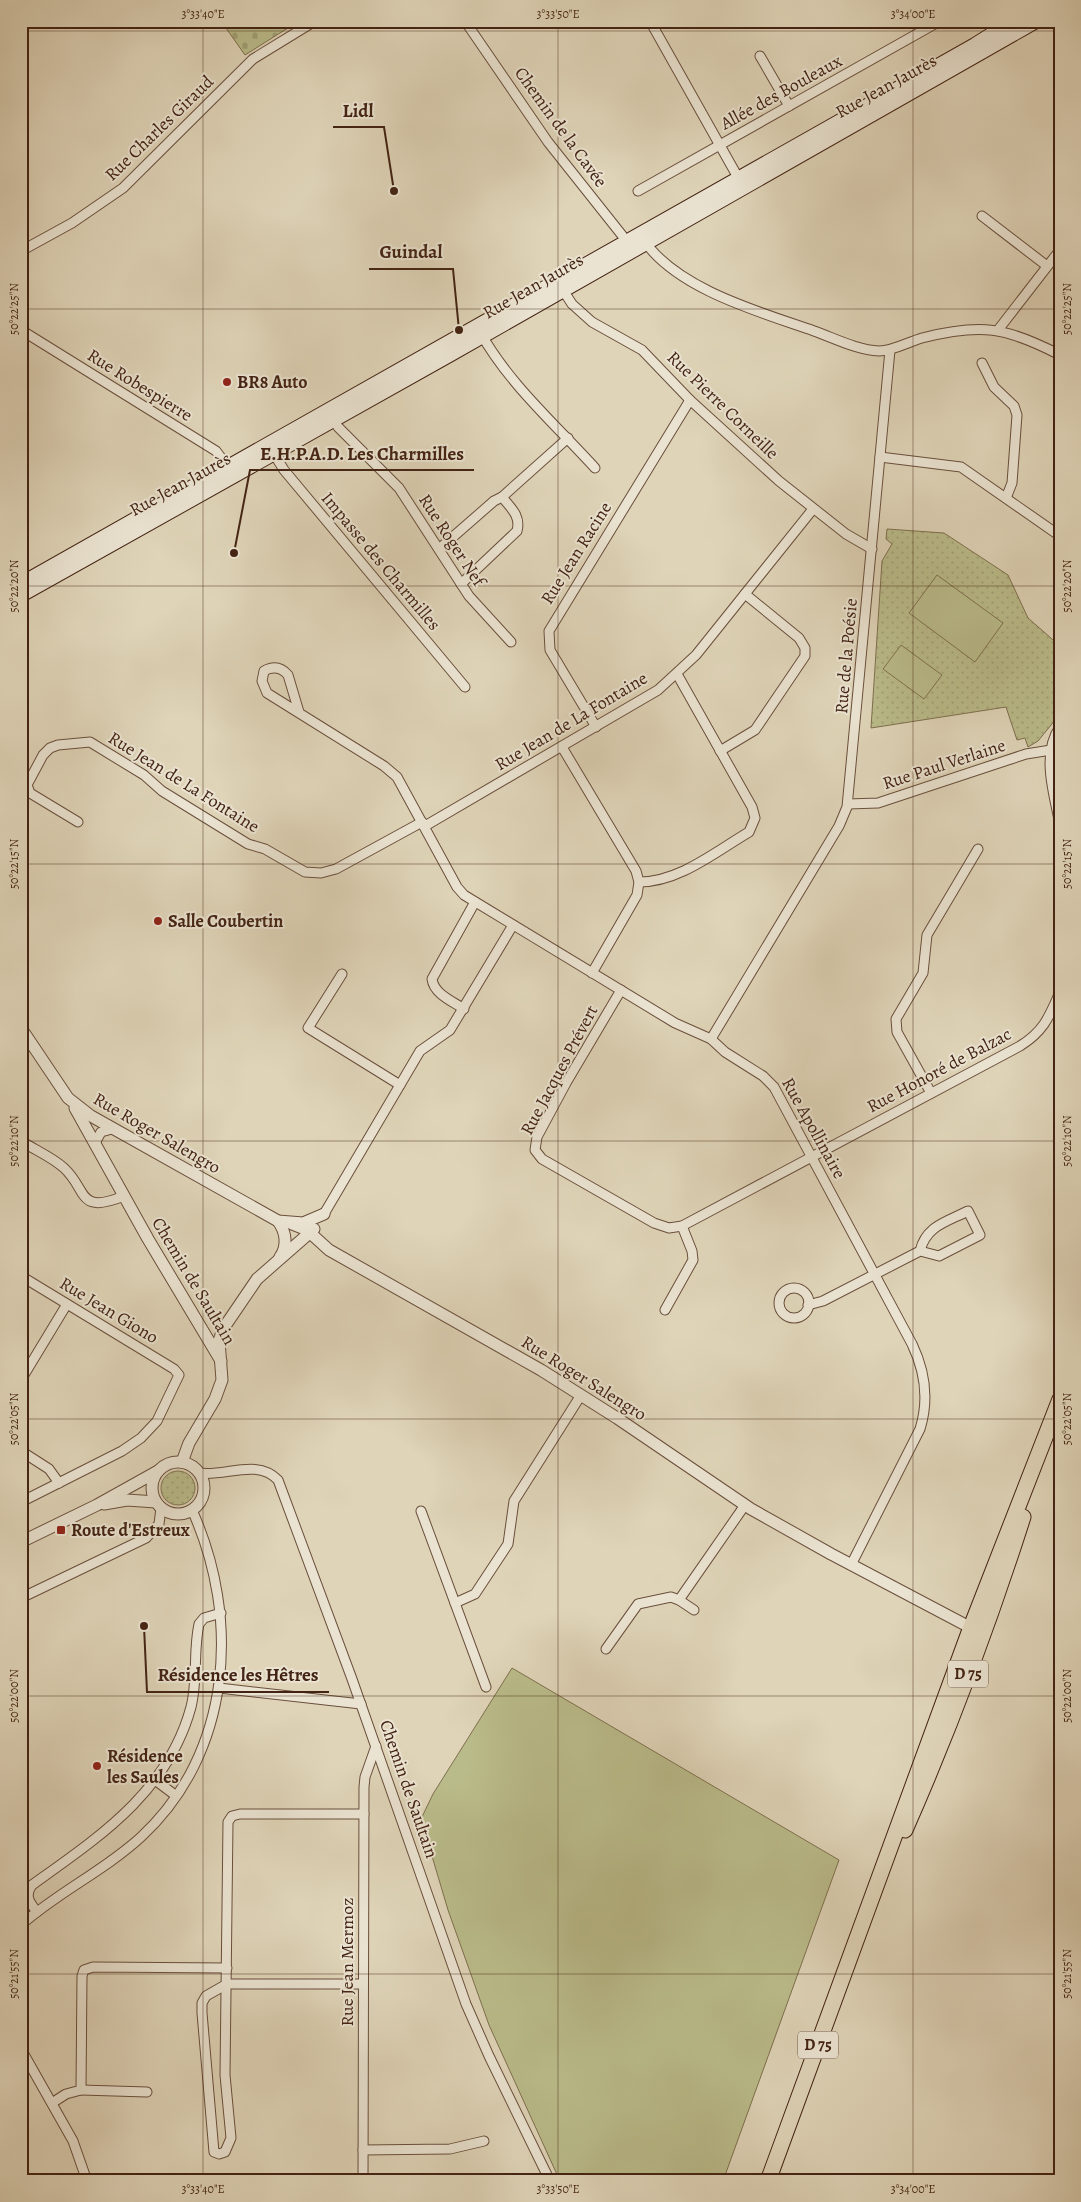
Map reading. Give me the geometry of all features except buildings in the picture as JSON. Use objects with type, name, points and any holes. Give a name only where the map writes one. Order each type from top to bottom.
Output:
[{"type":"main road","name":"Rue Jean Jaurès","points":[[741,184],[1013,21]]},
{"type":"main road","name":"Rue Jean Jaurès","points":[[21,584],[231,471],[630,246],[1036,21]]},
{"type":"main road","name":"Rue Jean Jaurès","points":[[21,595],[231,471],[274,454],[330,416]]},
{"type":"main road","name":"D 75","points":[[768,2181],[869,1909],[884,1860],[977,1631],[1018,1501],[1060,1399]]},
{"type":"street","name":"Rue Charles Giraud","points":[[21,251],[72,223],[123,188],[253,59],[314,21]]},
{"type":"street","name":"Chemin de la Cavée","points":[[465,21],[548,142],[630,246]]},
{"type":"street","points":[[650,21],[741,184]]},
{"type":"street","name":"Allée des Bouleaux","points":[[638,191],[940,21]]},
{"type":"street","points":[[760,56],[789,106]]},
{"type":"street","points":[[982,216],[1047,266]]},
{"type":"street","points":[[643,239],[657,256],[699,286],[721,297],[860,348],[890,350],[904,343],[950,331],[998,330],[1036,342],[1060,355]]},
{"type":"street","points":[[998,330],[1060,250]]},
{"type":"street","name":"Rue Pierre Corneille","points":[[560,286],[572,304],[592,322],[639,348],[690,400],[813,509],[859,543],[872,549]]},
{"type":"street","name":"Rue Robespierre","points":[[21,330],[216,451],[231,471]]},
{"type":"street","points":[[480,332],[527,398],[568,438],[595,468]]},
{"type":"street","name":"Rue de la Poésie","points":[[711,1039],[839,826],[848,804],[890,350]]},
{"type":"street","points":[[982,363],[994,387],[1014,406],[1017,415],[1012,483],[1006,498]]},
{"type":"street","name":"Rue Jean Racine","points":[[596,727],[550,650],[549,631],[690,400]]},
{"type":"street","name":"Rue Roger Nef","points":[[330,416],[399,488],[472,600],[511,642]]},
{"type":"street","points":[[439,549],[494,501],[502,497],[568,438]]},
{"type":"street","name":"Impasse des Charmilles","points":[[274,454],[284,470],[465,687]]},
{"type":"street","points":[[880,457],[957,466],[1060,536]]},
{"type":"street","points":[[461,584],[517,531],[519,524],[516,515],[502,497]]},
{"type":"street","name":"Rue Jean de La Fontaine","points":[[78,822],[30,793],[27,785],[43,755],[50,748],[58,745],[90,742],[149,778],[162,791],[244,842],[265,849],[305,872],[321,873],[336,869],[423,824],[644,700],[676,674],[703,648],[813,509]]},
{"type":"street","points":[[720,751],[755,730],[805,656],[805,648],[799,638],[745,594]]},
{"type":"street","name":"Rue Apollinaire","points":[[299,712],[288,675],[277,668],[270,668],[264,671],[262,681],[264,691],[394,773],[457,887],[475,902],[687,1030],[711,1039],[725,1052],[771,1083],[812,1156],[920,1363],[925,1384],[925,1407],[920,1429],[851,1565]]},
{"type":"street","points":[[639,882],[657,881],[674,876],[752,830],[755,822],[754,811],[676,674]]},
{"type":"street","points":[[1060,727],[1052,741],[1051,750],[1053,790],[1060,824]]},
{"type":"street","points":[[562,746],[636,871],[639,882],[635,900],[592,973]]},
{"type":"street","name":"Rue Paul Verlaine","points":[[848,804],[878,803],[1026,754],[1051,750]]},
{"type":"street","points":[[931,1093],[897,1032],[895,1022],[924,973],[927,935],[978,849]]},
{"type":"street","points":[[464,1009],[441,994],[435,987],[432,979],[475,902]]},
{"type":"street","points":[[221,1361],[219,1341],[223,1329],[257,1279],[310,1233],[324,1214],[420,1051],[447,1034],[464,1009],[513,925]]},
{"type":"street","points":[[342,974],[308,1028],[400,1085]]},
{"type":"street","name":"Rue Jacques Prévert","points":[[621,990],[566,1083],[537,1137],[535,1150],[542,1159],[658,1225],[669,1228],[682,1226]]},
{"type":"street","name":"Rue Honoré de Balzac","points":[[812,1156],[1036,1035],[1047,1021],[1060,992]]},
{"type":"street","name":"Rue Roger Salengro","points":[[21,1028],[68,1098],[87,1114],[278,1221],[302,1227],[329,1250],[518,1356],[581,1395],[745,1505],[851,1565],[977,1631]]},
{"type":"street","name":"Chemin de Saultain","points":[[68,1098],[202,1327],[209,1344],[221,1361],[223,1375],[220,1387],[192,1438],[182,1462]]},
{"type":"street","points":[[95,1143],[101,1132],[112,1129]]},
{"type":"street","points":[[21,1142],[63,1167],[85,1198],[103,1203],[124,1196]]},
{"type":"street","points":[[664,1310],[693,1260],[692,1251],[682,1226],[812,1156]]},
{"type":"street","points":[[808,1305],[823,1301],[920,1250],[926,1233],[968,1211],[980,1235],[939,1256],[920,1250]]},
{"type":"street","points":[[292,1224],[306,1222],[324,1214]]},
{"type":"street","points":[[278,1221],[283,1229],[285,1243],[279,1258]]},
{"type":"street","name":"Rue Jean Giono","points":[[21,1276],[178,1373],[177,1382],[160,1415],[147,1433],[122,1451],[59,1483]]},
{"type":"street","points":[[21,1380],[67,1304]]},
{"type":"street","points":[[202,1327],[212,1332],[223,1329]]},
{"type":"street","points":[[455,1603],[475,1594],[508,1544],[514,1501],[581,1395]]},
{"type":"street","points":[[21,1451],[49,1469],[59,1483],[21,1502]]},
{"type":"street","points":[[21,1542],[97,1506],[170,1463],[182,1462],[190,1465],[199,1473],[203,1482],[204,1492],[199,1504],[192,1510],[176,1514],[159,1505],[127,1500],[97,1506]]},
{"type":"street","points":[[21,1598],[146,1538],[156,1528],[159,1505],[152,1485],[159,1470]]},
{"type":"street","name":"Chemin de Saultain","points":[[199,1473],[256,1470],[272,1474],[278,1480],[361,1704],[468,2010],[550,2181]]},
{"type":"street","points":[[679,1600],[745,1505]]},
{"type":"street","points":[[21,1925],[95,1873],[136,1841],[153,1824],[175,1795],[192,1767],[208,1729],[220,1688],[223,1647],[221,1613],[209,1552],[192,1510]]},
{"type":"street","points":[[421,1512],[486,1687]]},
{"type":"street","points":[[606,1650],[638,1604],[671,1597],[694,1610]]},
{"type":"street","points":[[37,1912],[28,1898],[28,1891],[32,1885],[115,1824],[155,1780],[182,1730],[191,1706],[195,1681],[199,1624],[204,1618],[221,1613]]},
{"type":"street","points":[[220,1688],[361,1704]]},
{"type":"street","name":"Rue Jean Mermoz","points":[[363,2181],[365,1777],[376,1746]]},
{"type":"street","points":[[155,1780],[175,1795]]},
{"type":"street","points":[[364,1814],[240,1814],[230,1819],[228,1826],[227,1984],[225,2075],[231,2138],[228,2149],[219,2154],[212,2149],[202,2008],[206,1996],[227,1984],[364,1984]]},
{"type":"street","points":[[82,2090],[82,1976],[84,1970],[93,1967],[227,1968]]},
{"type":"street","points":[[21,2050],[77,2150],[87,2181]]},
{"type":"street","points":[[52,2103],[66,2094],[82,2090],[147,2092]]},
{"type":"street","points":[[363,2150],[450,2149],[484,2140]]},
{"type":"green space","points":[[221,21],[299,21],[245,55]]},
{"type":"green space","points":[[887,529],[944,533],[1008,575],[1028,618],[1060,646],[1060,714],[1038,741],[1028,747],[1025,738],[1017,740],[1006,707],[871,728],[882,561],[892,544],[886,539]]},
{"type":"green space","points":[[937,575],[1003,623],[975,662],[909,613]]},
{"type":"green space","points":[[901,645],[942,675],[924,699],[883,669]]},
{"type":"green space","points":[[178,1471],[185,1472],[190,1476],[194,1481],[194,1495],[190,1500],[185,1504],[178,1505],[171,1504],[166,1500],[162,1495],[161,1488],[162,1481],[166,1476],[171,1472]]},
{"type":"green space","points":[[512,1668],[839,1860],[723,2181],[560,2181],[489,2025],[448,1910],[421,1819],[433,1794]]},
{"type":"place","name":"Lidl","points":[[394,191]]},
{"type":"place","name":"Guindal","points":[[459,330]]},
{"type":"place","name":"BR8 Auto","points":[[227,382]]},
{"type":"place","name":"E.H.P.A.D. Les Charmilles","points":[[234,553]]},
{"type":"place","name":"Salle Coubertin","points":[[158,921]]},
{"type":"place","name":"Route d'Estreux","points":[[61,1530]]},
{"type":"place","name":"Résidence les Hêtres","points":[[144,1626]]},
{"type":"place","name":"Résidence les Saules","points":[[97,1766]]}]
